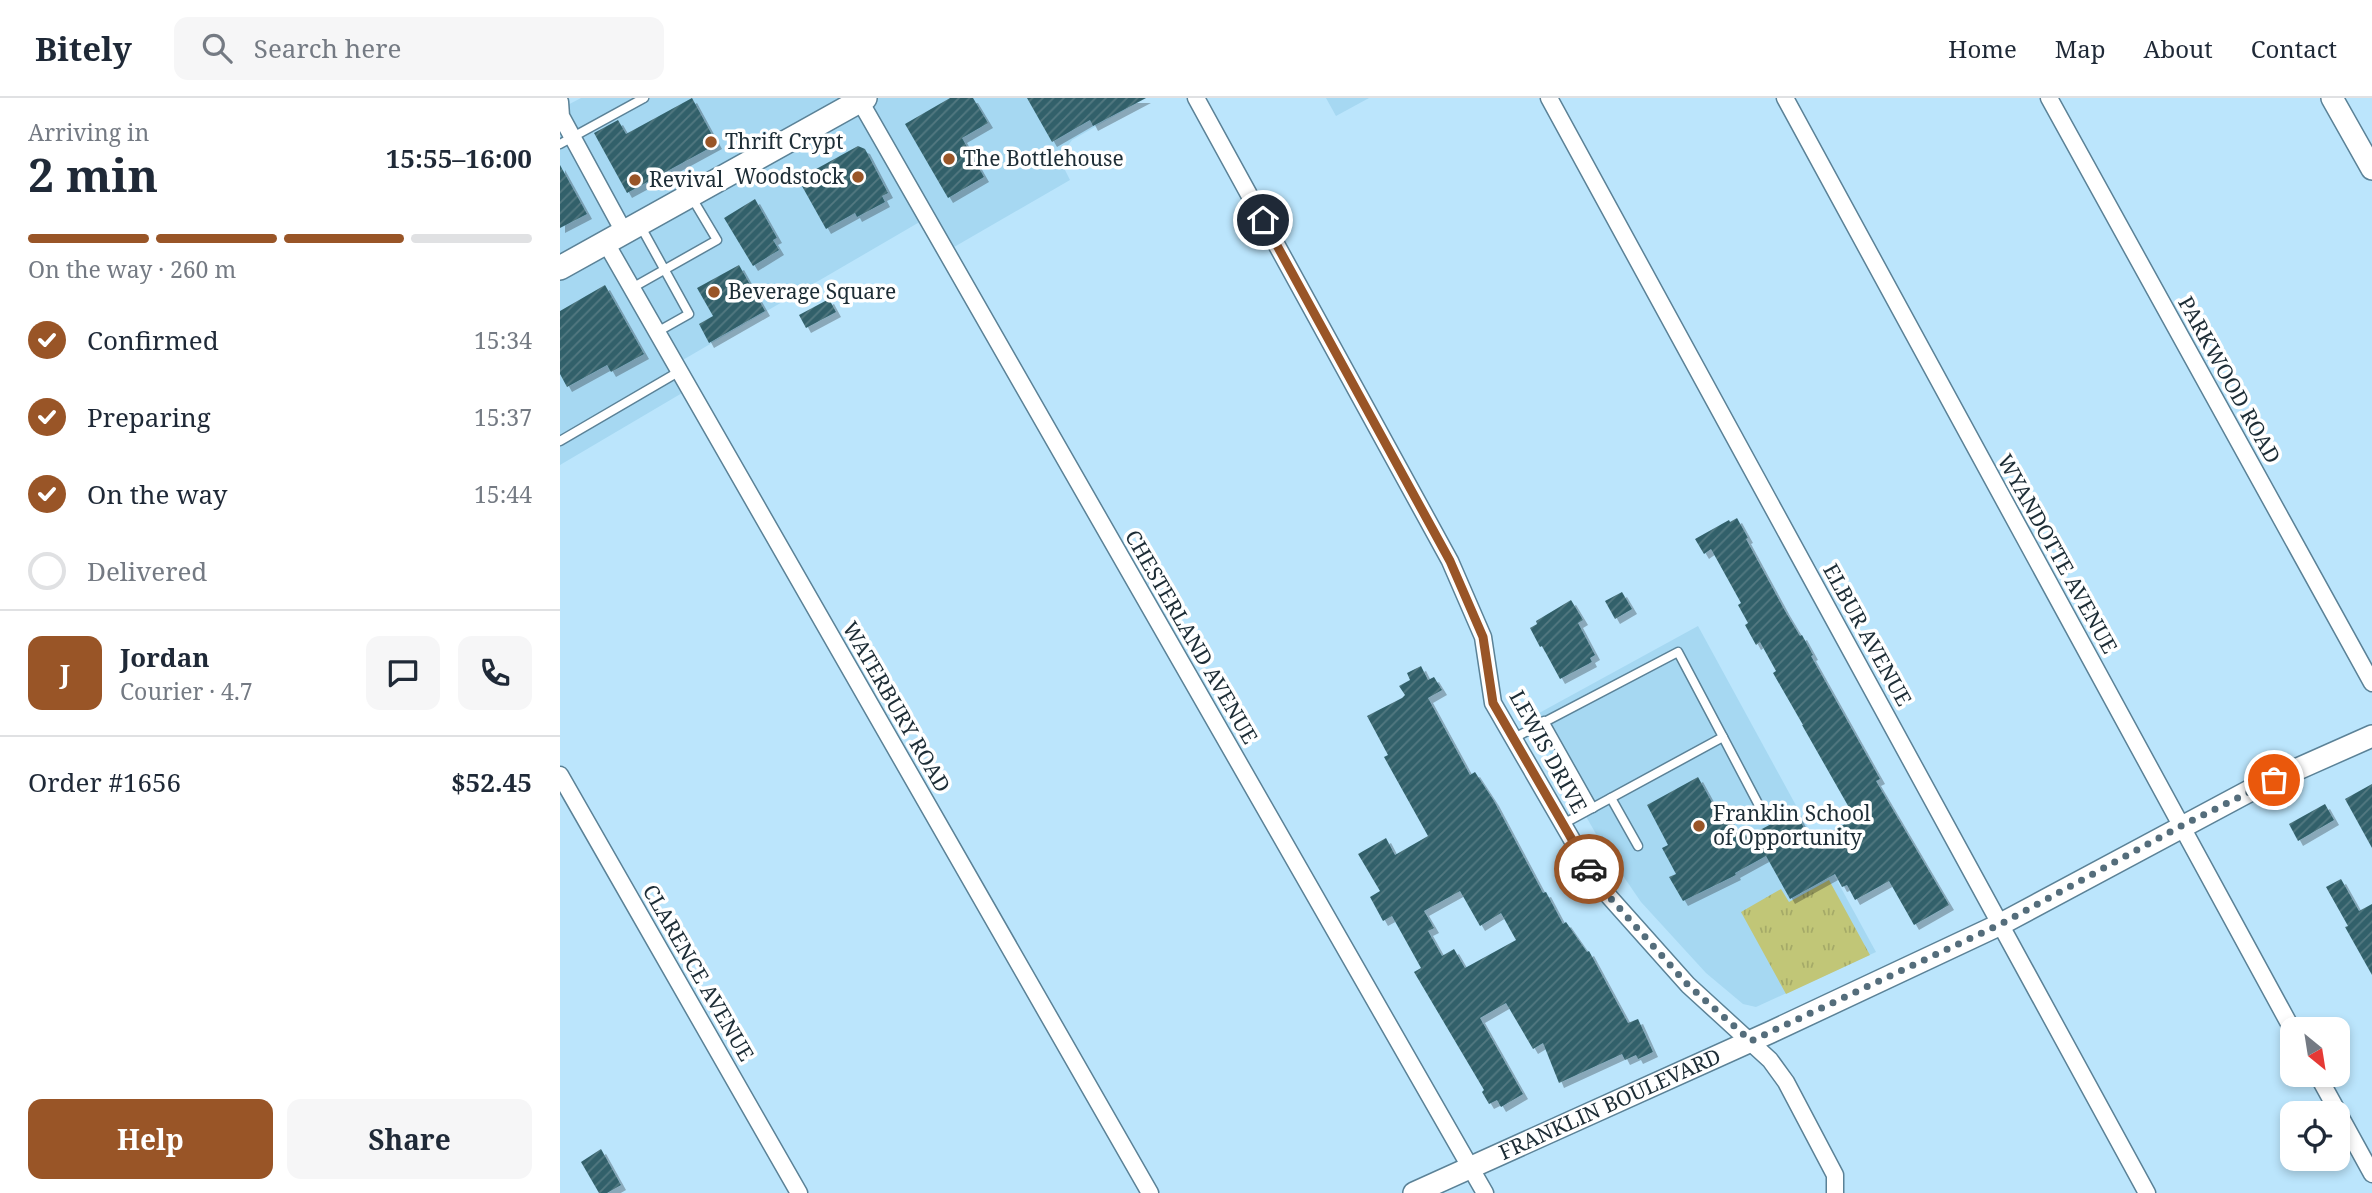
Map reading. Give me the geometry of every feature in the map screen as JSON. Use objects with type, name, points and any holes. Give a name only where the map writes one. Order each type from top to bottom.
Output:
[{"type":"main road","points":[[562,262],[623,233],[862,99]]},
{"type":"street","name":"LEWIS DRIVE","points":[[1196,98],[1450,561],[1483,637],[1493,703],[1597,883],[1688,985],[1770,1060],[1786,1082],[1835,1175],[1835,1193]]},
{"type":"street","name":"ELBUR AVENUE","points":[[1549,98],[2147,1193]]},
{"type":"street","name":"WYANDOTTE AVENUE","points":[[1785,98],[2285,1017]]},
{"type":"street","name":"PARKWOOD ROAD","points":[[2049,98],[2372,683]]},
{"type":"street","points":[[2332,98],[2372,169]]},
{"type":"street","name":"CHESTERLAND AVENUE","points":[[862,99],[1485,1193]]},
{"type":"street","name":"WATERBURY ROAD","points":[[560,102],[566,140],[623,233],[632,288],[1150,1193]]},
{"type":"street","name":"FRANKLIN BOULEVARD","points":[[1415,1193],[2001,924],[2255,788],[2372,737]]},
{"type":"street","name":"CLARENCE AVENUE","points":[[560,775],[799,1193]]},
{"type":"street","points":[[2324,1087],[2372,1174]]},
{"type":"street","points":[[1835,1175],[1849,1193]]},
{"type":"lane","points":[[566,140],[644,98]]},
{"type":"lane","points":[[632,288],[717,240],[691,195]]},
{"type":"lane","points":[[623,233],[664,270],[689,314],[657,332]]},
{"type":"lane","points":[[560,441],[680,371]]},
{"type":"lane","points":[[1514,738],[1678,652],[1764,815]]},
{"type":"lane","points":[[1544,721],[1593,808]]},
{"type":"lane","points":[[1563,824],[1723,737]]},
{"type":"lane","points":[[1611,798],[1638,846]]},
{"type":"shaded area","points":[[581,98],[1146,98],[1072,140],[1059,158],[1070,180],[942,254],[923,220],[681,361],[694,386],[560,465],[560,109]]},
{"type":"shaded area","points":[[1326,98],[1369,98],[1336,116]]},
{"type":"shaded area","name":"Franklin School of Opportunity","points":[[1698,626],[1876,952],[1756,1007],[1743,1004],[1706,973],[1641,902],[1604,848],[1530,718]]},
{"type":"green space","points":[[1829,880],[1870,955],[1786,994],[1741,912],[1781,889],[1789,902]]},
{"type":"building","points":[[692,98],[717,144],[627,193],[594,133],[618,120],[626,134]]},
{"type":"building","name":"The Bottlehouse","points":[[950,98],[973,98],[988,123],[962,138],[984,177],[948,198],[905,124]]},
{"type":"building","points":[[1027,98],[1146,98],[1093,126],[1090,120],[1052,142]]},
{"type":"building","points":[[858,146],[865,149],[888,193],[882,196],[885,202],[857,217],[855,213],[826,229],[798,179]]},
{"type":"building","points":[[560,165],[587,214],[560,228]]},
{"type":"building","points":[[755,199],[777,238],[773,240],[779,250],[753,266],[724,218]]},
{"type":"building","points":[[739,265],[765,311],[709,343],[699,324],[713,316],[697,288]]},
{"type":"building","points":[[605,285],[644,354],[611,372],[607,365],[567,387],[560,374],[560,311]]},
{"type":"building","points":[[829,299],[836,312],[806,328],[799,315]]},
{"type":"building","points":[[1737,518],[1785,611],[1800,636],[1802,635],[1880,779],[1876,781],[1949,905],[1914,925],[1889,881],[1855,900],[1847,885],[1842,887],[1835,874],[1790,899],[1766,856],[1735,873],[1736,875],[1683,901],[1669,877],[1676,874],[1662,848],[1668,845],[1647,805],[1698,777],[1720,817],[1726,813],[1740,839],[1795,811],[1812,843],[1855,818],[1773,673],[1776,671],[1760,642],[1756,645],[1745,625],[1748,623],[1738,605],[1741,603],[1711,549],[1704,554],[1695,539]]},
{"type":"building","points":[[1622,592],[1632,609],[1615,619],[1605,601]]},
{"type":"building","points":[[1571,600],[1583,620],[1578,623],[1595,655],[1590,658],[1592,662],[1560,679],[1530,628],[1537,624],[1536,621]]},
{"type":"building","points":[[1421,666],[1428,680],[1434,677],[1442,690],[1428,698],[1470,775],[1475,772],[1494,801],[1543,893],[1546,892],[1563,924],[1566,922],[1587,952],[1589,951],[1628,1023],[1638,1019],[1653,1052],[1638,1059],[1636,1055],[1625,1060],[1622,1054],[1559,1083],[1543,1043],[1533,1049],[1506,1003],[1480,1018],[1523,1094],[1501,1107],[1497,1100],[1489,1104],[1482,1092],[1484,1090],[1414,972],[1421,968],[1392,916],[1383,921],[1370,897],[1380,891],[1358,854],[1386,838],[1395,855],[1428,836],[1384,757],[1388,755],[1367,716],[1405,695],[1399,686],[1410,680],[1407,673]],"holes":[[[1460,891],[1480,926],[1501,913],[1516,940],[1465,968],[1454,949],[1442,956],[1428,931],[1434,928],[1424,911]]]},
{"type":"building","points":[[2372,784],[2372,848],[2345,799]]},
{"type":"building","points":[[2325,804],[2334,820],[2298,841],[2289,824]]},
{"type":"building","points":[[2341,879],[2359,911],[2372,904],[2372,975],[2326,887]]},
{"type":"building","points":[[601,1149],[621,1185],[607,1193],[599,1193],[581,1162]]},
{"type":"way so far","points":[[1589,869],[1597,883],[1688,985],[1751,1041],[2001,924],[2181,826],[2274,780]]},
{"type":"place","name":"Thrift Crypt","points":[[711,142]]},
{"type":"place","name":"The Bottlehouse","points":[[949,159]]},
{"type":"place","name":"Woodstock","points":[[858,177]]},
{"type":"place","name":"Revival","points":[[635,180]]},
{"type":"place","name":"Beverage Square","points":[[714,292]]},
{"type":"place","name":"Franklin School of Opportunity","points":[[1699,826]]},
{"type":"route","points":[[1263,220],[1450,561],[1483,637],[1493,703],[1589,869]]}]
